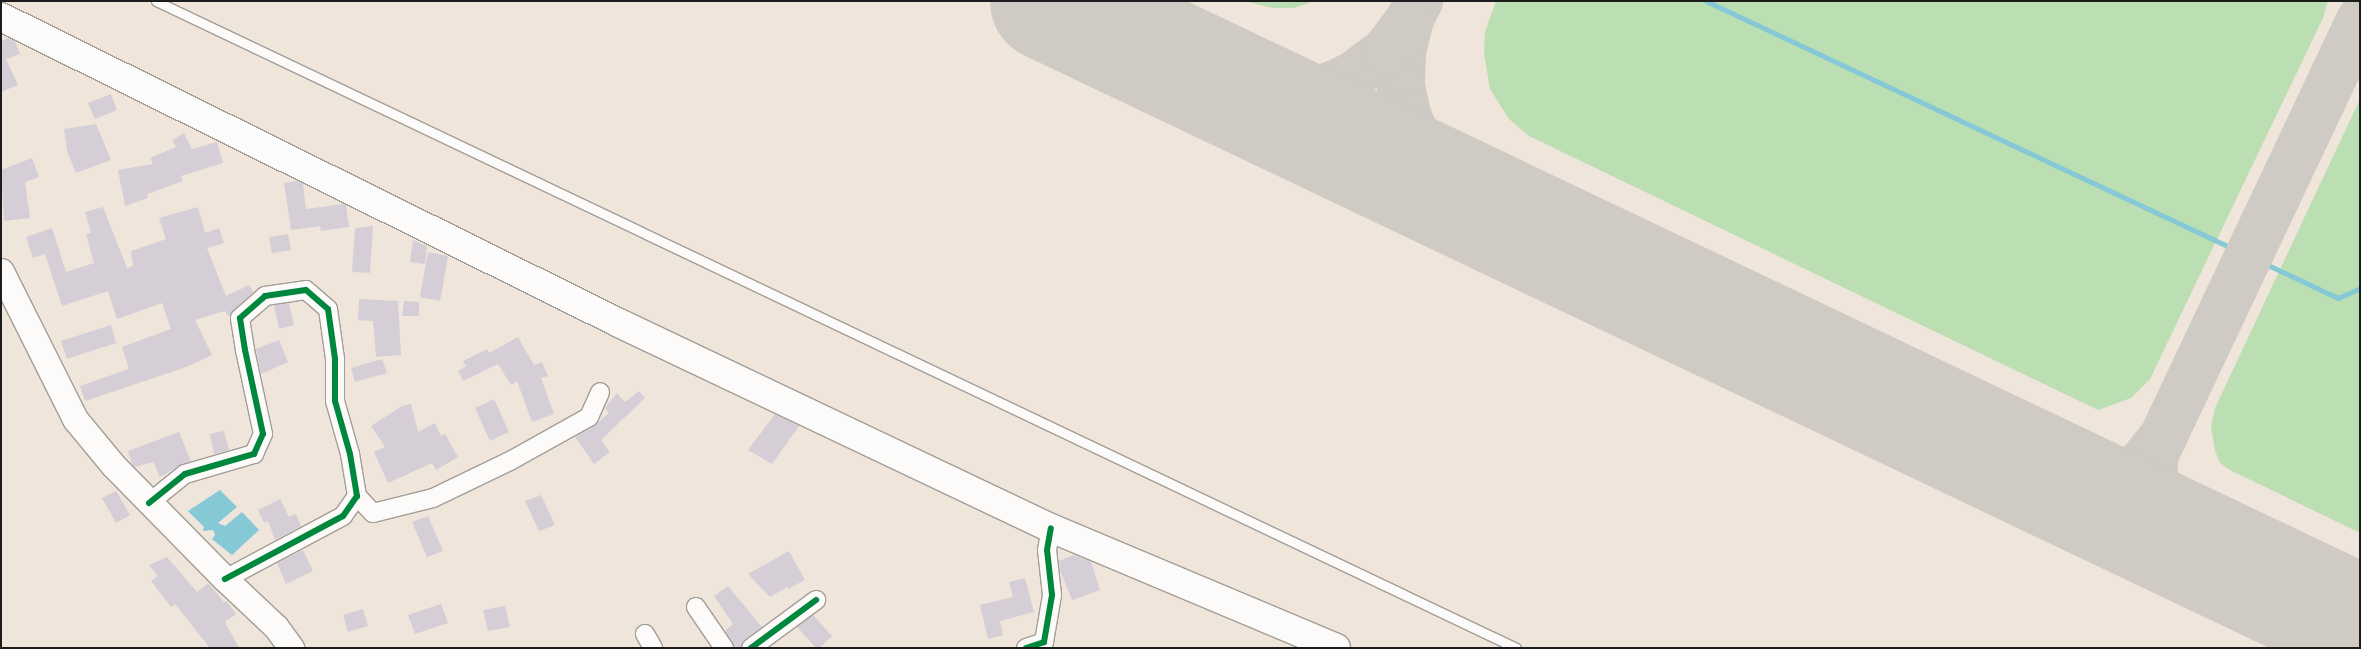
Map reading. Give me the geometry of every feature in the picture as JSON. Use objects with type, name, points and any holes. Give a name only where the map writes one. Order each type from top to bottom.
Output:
[{"type":"main road","points":[[1,17],[610,319],[1051,528],[1336,648]]},
{"type":"street","points":[[1,271],[75,420],[113,465],[149,503],[276,627],[291,648]]},
{"type":"street","points":[[149,503],[185,474],[254,454],[263,434],[240,318],[265,296],[306,290],[328,309],[335,359],[335,401],[350,454],[357,496],[373,514],[433,498],[510,462],[589,417],[600,392]]},
{"type":"street","points":[[225,579],[343,516],[357,496]]},
{"type":"street","points":[[1026,648],[1044,642],[1052,595],[1047,550],[1051,528]]},
{"type":"street","points":[[751,648],[816,600]]},
{"type":"street","points":[[696,607],[724,648]]},
{"type":"lane","points":[[156,1],[1516,648]]},
{"type":"green space","points":[[1244,1],[1315,1],[1294,8],[1272,8]]},
{"type":"green space","points":[[1496,1],[2328,1],[2323,18],[2150,379],[2131,398],[2098,410],[1529,136],[1509,119],[1490,89],[1484,53],[1485,32]]},
{"type":"green space","points":[[2360,99],[2360,533],[2230,470],[2220,463],[2215,451],[2211,427],[2215,408]]},
{"type":"water","points":[[220,490],[237,507],[218,523],[225,526],[242,512],[259,530],[232,555],[212,539],[215,535],[213,530],[203,531],[204,527],[188,511]]},
{"type":"building","points":[[9,38],[15,41],[20,54],[6,59],[18,85],[1,92],[1,41]]},
{"type":"building","points":[[111,94],[117,110],[95,119],[88,103]]},
{"type":"building","points":[[96,124],[111,160],[76,173],[67,151],[64,129]]},
{"type":"building","points":[[184,133],[192,149],[217,142],[223,163],[181,176],[183,181],[147,194],[148,198],[125,206],[118,170],[153,164],[150,158],[176,147],[172,140]]},
{"type":"building","points":[[32,158],[39,177],[25,182],[30,218],[4,221],[1,170]]},
{"type":"building","points":[[297,181],[303,184],[306,209],[346,205],[349,227],[321,231],[320,226],[291,230],[284,183]]},
{"type":"building","points":[[103,207],[127,268],[133,266],[131,251],[166,239],[159,218],[198,207],[205,233],[219,228],[224,243],[207,248],[226,296],[249,285],[253,292],[228,316],[225,311],[195,320],[212,355],[189,366],[85,401],[80,386],[129,369],[122,347],[171,329],[162,303],[117,319],[108,291],[62,306],[45,254],[33,258],[26,237],[52,228],[66,272],[94,263],[86,234],[91,233],[85,212]]},
{"type":"building","points":[[373,226],[370,273],[352,272],[355,228]]},
{"type":"building","points":[[288,234],[291,250],[272,253],[269,237]]},
{"type":"building","points":[[413,240],[427,246],[425,264],[410,262]]},
{"type":"building","points":[[428,252],[448,256],[440,301],[420,297]]},
{"type":"building","points":[[359,299],[398,301],[401,355],[376,357],[373,321],[358,320]]},
{"type":"building","points":[[404,301],[419,302],[419,316],[402,316]]},
{"type":"building","points":[[289,303],[294,325],[279,329],[274,305]]},
{"type":"building","points":[[111,325],[116,343],[67,359],[61,341]]},
{"type":"building","points":[[518,337],[534,365],[542,362],[548,376],[541,378],[554,414],[532,422],[517,381],[511,385],[498,364],[463,381],[458,371],[466,366],[463,361],[487,349],[489,353]]},
{"type":"building","points":[[279,340],[288,362],[261,374],[256,349]]},
{"type":"building","points":[[382,359],[387,373],[355,382],[351,368]]},
{"type":"building","points":[[639,391],[645,398],[601,440],[610,452],[594,464],[575,437],[594,426],[609,413],[605,408],[617,393],[625,402]]},
{"type":"building","points":[[494,399],[509,432],[490,441],[475,408]]},
{"type":"building","points":[[411,404],[418,432],[435,423],[441,436],[445,434],[458,457],[436,470],[432,463],[388,483],[374,452],[385,447],[371,426],[402,406]]},
{"type":"building","points":[[775,414],[799,426],[772,464],[748,450]]},
{"type":"building","points":[[224,431],[229,450],[214,454],[210,434]]},
{"type":"building","points":[[179,432],[191,461],[160,477],[153,462],[135,467],[132,464],[128,451]]},
{"type":"building","points":[[116,491],[130,515],[116,523],[102,498]]},
{"type":"building","points":[[541,495],[555,525],[539,531],[525,501]]},
{"type":"building","points":[[280,499],[289,517],[296,514],[301,526],[275,540],[268,521],[264,523],[258,510]]},
{"type":"building","points":[[428,516],[443,551],[427,557],[412,522]]},
{"type":"building","points":[[303,550],[313,571],[286,584],[277,563]]},
{"type":"building","points":[[789,551],[805,580],[788,589],[787,587],[770,597],[748,574]]},
{"type":"building","points":[[1074,555],[1091,562],[1100,590],[1072,600],[1060,570],[1059,561]]},
{"type":"building","points":[[167,557],[197,592],[208,583],[224,602],[226,601],[236,614],[225,622],[239,648],[210,648],[175,604],[171,607],[151,581],[158,576],[149,565]]},
{"type":"building","points":[[1025,578],[1034,612],[1000,621],[1003,635],[988,639],[980,605],[1013,597],[1009,582]]},
{"type":"building","points":[[728,586],[762,627],[744,640],[741,648],[735,648],[725,631],[733,624],[714,596]]},
{"type":"building","points":[[441,604],[448,623],[415,634],[408,615]]},
{"type":"building","points":[[505,606],[510,627],[488,631],[483,610]]},
{"type":"building","points":[[363,609],[368,626],[348,632],[343,615]]},
{"type":"building","points":[[813,615],[832,636],[819,648],[816,648],[797,627]]},
{"type":"waterway","points":[[1706,1],[2338,298],[2360,288]]},
{"type":"taxiway","points":[[1419,1],[1410,19],[1402,52],[1401,86],[1407,115],[1421,148],[1435,168],[1477,205]]},
{"type":"taxiway","points":[[1219,82],[1250,90],[1285,94],[1317,90],[1354,75],[1386,51],[1410,19]]},
{"type":"taxiway","points":[[2205,551],[2179,533],[2162,509],[2153,480],[2155,454],[2360,20]]},
{"type":"taxiway","points":[[2041,474],[2084,484],[2107,482],[2129,473],[2141,464],[2159,442]]},
{"type":"runway","points":[[1049,1],[2360,625]]},
{"type":"cycle path","points":[[149,503],[185,474],[254,454],[263,434],[240,318],[265,296],[306,290],[328,309],[335,359],[335,401],[350,454],[357,496],[343,516],[225,579]]},
{"type":"cycle path","points":[[1026,648],[1044,642],[1052,595],[1047,550],[1051,528]]},
{"type":"cycle path","points":[[751,648],[816,600]]}]
